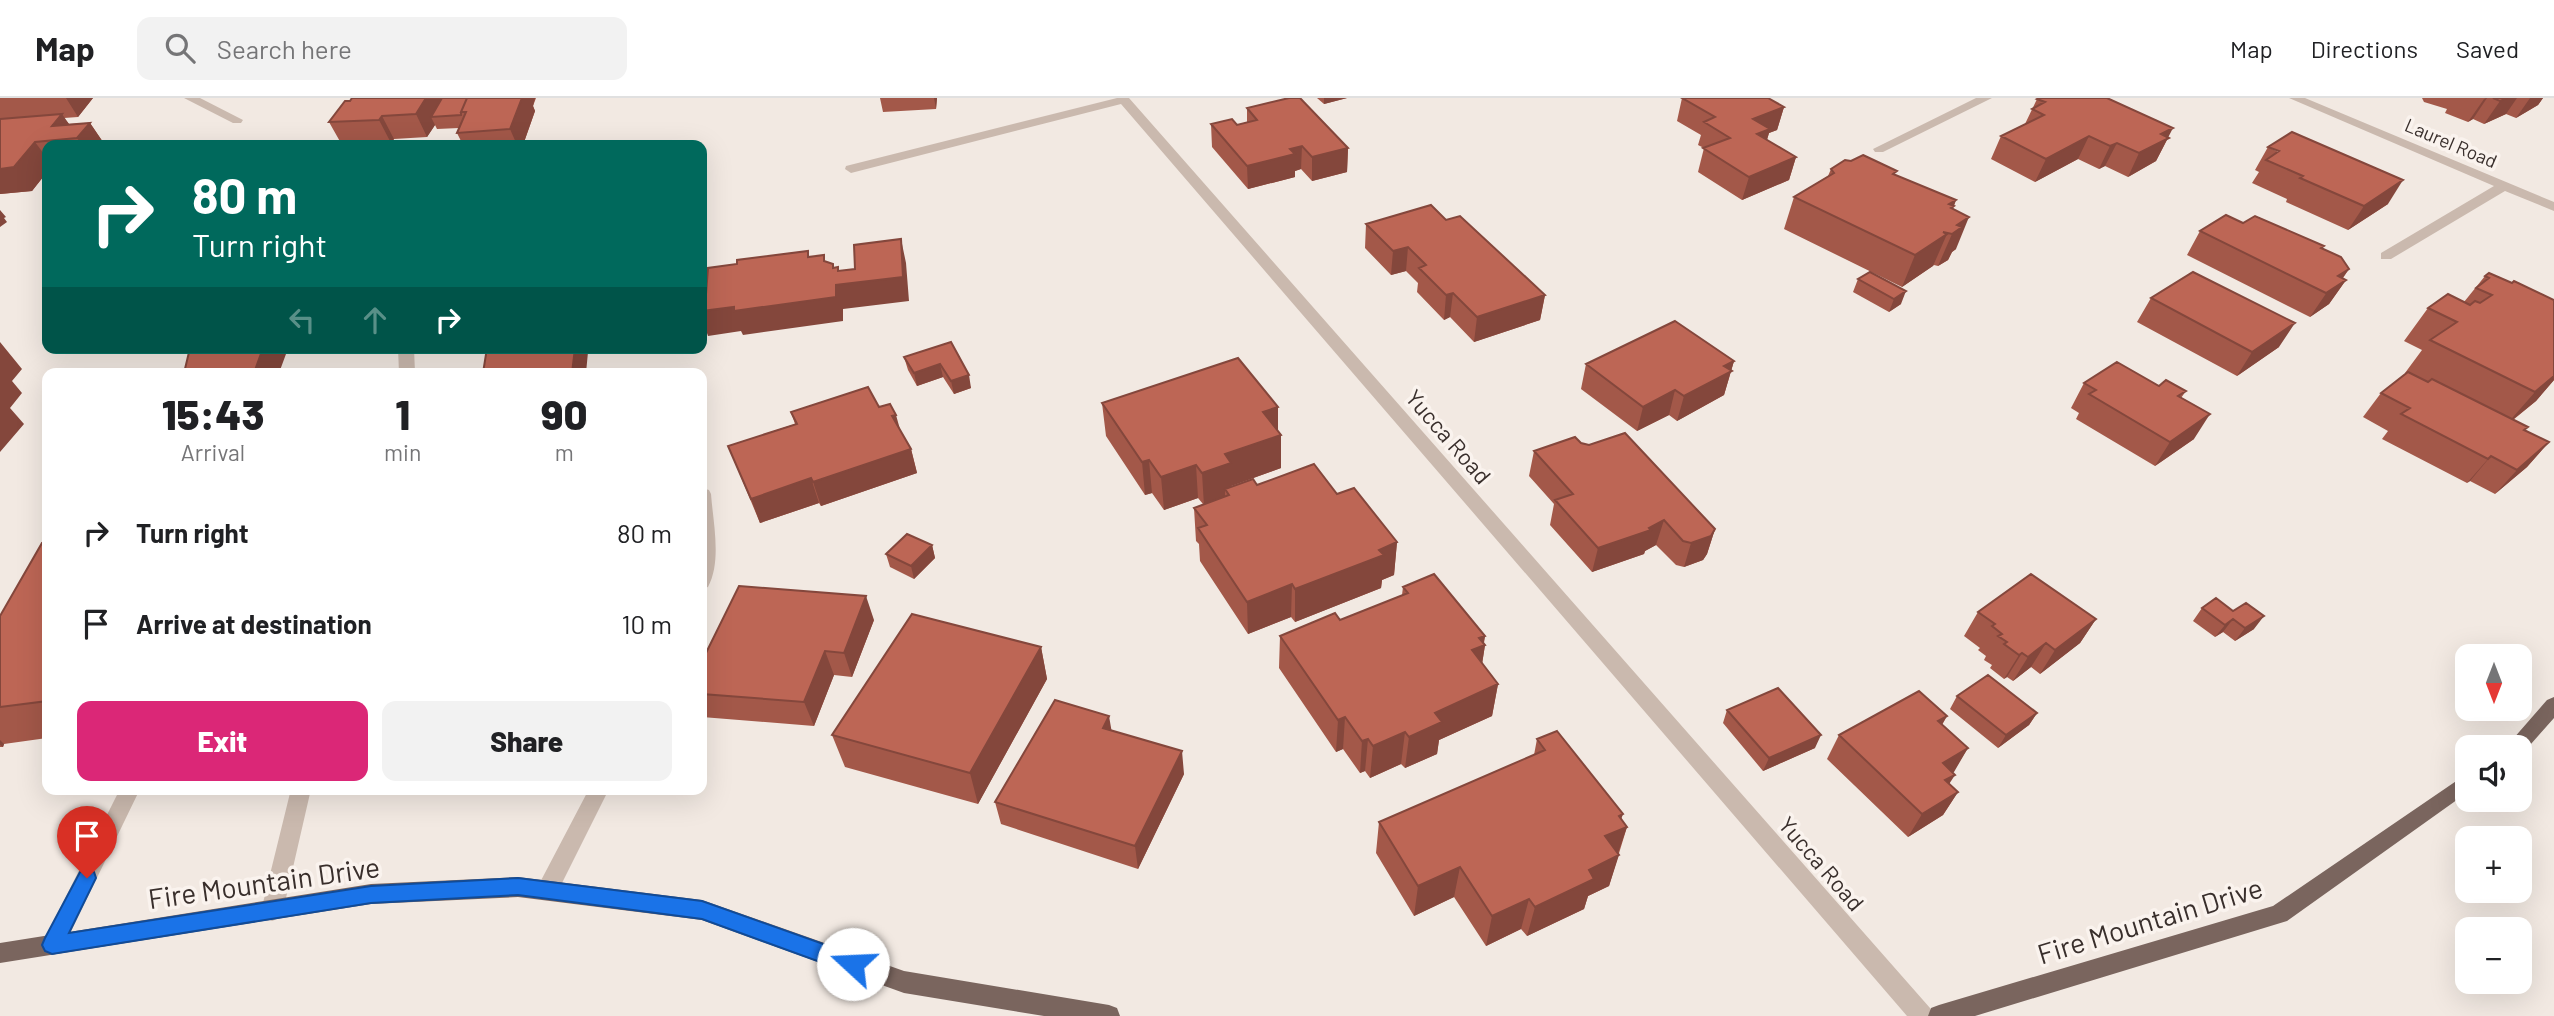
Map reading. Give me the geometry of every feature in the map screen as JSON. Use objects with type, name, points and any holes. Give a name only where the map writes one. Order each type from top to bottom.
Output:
[{"type":"main road","points":[[2527,735],[2554,705]]},
{"type":"main road","name":"Fire Mountain Drive","points":[[1940,1016],[2279,914],[2455,790]]},
{"type":"main road","name":"Fire Mountain Drive","points":[[0,953],[371,894],[518,887],[702,910],[904,982],[1109,1016]]},
{"type":"street","points":[[190,98],[237,120]]},
{"type":"street","points":[[1879,149],[1986,98]]},
{"type":"street","name":"Laurel Road","points":[[2295,98],[2554,207]]},
{"type":"street","name":"Yucca Road","points":[[851,169],[1122,99],[1922,1016]]},
{"type":"street","points":[[2386,256],[2504,186]]},
{"type":"street","points":[[52,945],[127,795]]},
{"type":"street","points":[[272,911],[300,795]]},
{"type":"street","points":[[547,890],[595,795]]},
{"type":"building","points":[[352,98],[426,98],[416,114],[382,116],[379,120],[329,122],[345,101]]},
{"type":"building","points":[[442,98],[467,98],[461,115],[431,117]]},
{"type":"building","points":[[467,98],[522,98],[510,129],[457,133],[466,112],[461,112]]},
{"type":"building","points":[[1300,98],[1348,148],[1312,157],[1302,146],[1290,149],[1295,154],[1247,166],[1211,124],[1232,119],[1237,125],[1257,120],[1247,108]]},
{"type":"building","points":[[1682,98],[1768,98],[1784,107],[1753,119],[1770,129],[1757,134],[1796,157],[1749,177],[1703,148],[1730,138],[1704,122],[1715,117]]},
{"type":"building","points":[[2107,98],[2173,128],[2161,134],[2169,138],[2139,153],[2117,143],[2110,146],[2089,136],[2046,159],[2001,136],[2044,115],[2032,109],[2045,102],[2037,99]]},
{"type":"building","points":[[62,114],[52,126],[90,123],[77,138],[35,142],[14,167],[0,169],[0,119]]},
{"type":"building","points":[[2292,132],[2403,180],[2364,206],[2266,160],[2279,151],[2268,147]]},
{"type":"building","points":[[1863,155],[1897,171],[1893,174],[1956,200],[1949,204],[1954,206],[1951,208],[1969,217],[1957,225],[1962,227],[1952,234],[1943,232],[1947,234],[1915,255],[1794,197],[1834,173],[1831,169],[1845,160],[1851,161]]},
{"type":"building","points":[[1431,205],[1446,220],[1460,216],[1545,295],[1477,317],[1453,293],[1446,295],[1419,268],[1426,265],[1408,247],[1393,251],[1366,224]]},
{"type":"building","points":[[2226,215],[2243,223],[2255,216],[2324,246],[2321,248],[2341,257],[2349,269],[2338,276],[2346,280],[2326,293],[2200,231]]},
{"type":"building","points":[[901,239],[903,277],[836,285],[836,297],[734,311],[734,307],[707,310],[708,268],[737,264],[737,260],[808,251],[808,257],[824,255],[824,261],[833,264],[833,268],[838,267],[838,271],[855,269],[854,245]]},
{"type":"building","points":[[1870,272],[1906,291],[1894,299],[1858,279]]},
{"type":"building","points":[[2193,272],[2295,323],[2252,352],[2151,298]]},
{"type":"building","points":[[2489,273],[2512,283],[2514,281],[2554,300],[2554,376],[2535,392],[2430,340],[2457,322],[2428,308],[2448,294],[2470,305],[2475,301],[2480,303],[2492,295],[2476,288],[2489,278],[2485,276]]},
{"type":"building","points":[[1675,321],[1734,361],[1724,366],[1732,371],[1684,396],[1675,390],[1643,407],[1586,364]]},
{"type":"building","points":[[951,342],[969,375],[951,381],[940,364],[914,373],[904,357]]},
{"type":"building","points":[[189,354],[261,354],[256,368],[185,368]]},
{"type":"building","points":[[486,354],[574,354],[573,368],[484,368]]},
{"type":"building","points":[[1238,358],[1278,407],[1263,412],[1281,435],[1225,454],[1231,463],[1202,473],[1196,465],[1161,477],[1149,460],[1142,462],[1102,403]]},
{"type":"building","points":[[2117,362],[2159,386],[2166,380],[2186,391],[2178,396],[2210,414],[2170,442],[2089,394],[2096,390],[2084,383]]},
{"type":"building","points":[[2408,372],[2428,382],[2432,379],[2528,427],[2524,430],[2549,442],[2517,470],[2491,456],[2488,459],[2401,414],[2410,408],[2381,393]]},
{"type":"building","points":[[868,387],[879,407],[890,404],[896,415],[892,416],[911,449],[813,482],[811,478],[751,499],[728,446],[797,424],[791,412]]},
{"type":"building","points":[[1625,433],[1715,529],[1711,536],[1691,543],[1683,541],[1664,520],[1649,528],[1651,530],[1598,548],[1555,500],[1573,494],[1534,451],[1575,437],[1581,443],[1589,445]]},
{"type":"building","points":[[1314,464],[1337,494],[1354,488],[1397,542],[1379,550],[1384,555],[1295,589],[1292,584],[1247,602],[1198,528],[1207,525],[1194,508],[1229,495],[1225,489],[1253,479],[1257,485]]},
{"type":"building","points":[[907,534],[932,545],[911,566],[886,554]]},
{"type":"building","points":[[42,543],[42,702],[0,707],[0,616]]},
{"type":"building","points":[[1434,574],[1485,636],[1479,638],[1485,645],[1472,650],[1498,684],[1435,713],[1442,722],[1409,737],[1405,732],[1373,746],[1368,739],[1362,741],[1345,717],[1338,720],[1280,636],[1335,613],[1340,620],[1408,593],[1403,587]]},
{"type":"building","points":[[2031,574],[2096,619],[2055,650],[2046,643],[2028,657],[2022,653],[2019,655],[2004,644],[2007,642],[1998,636],[2002,634],[1992,626],[1995,624],[1978,612]]},
{"type":"building","points":[[739,586],[866,596],[844,653],[825,651],[804,702],[707,694],[707,651]]},
{"type":"building","points":[[2216,598],[2233,611],[2246,603],[2264,616],[2245,628],[2233,619],[2225,625],[2202,608]]},
{"type":"building","points":[[912,614],[1041,647],[970,773],[832,735]]},
{"type":"building","points":[[1988,675],[2037,713],[2006,735],[1957,696]]},
{"type":"building","points":[[1778,688],[1821,735],[1769,758],[1727,710]]},
{"type":"building","points":[[1919,691],[1947,716],[1938,721],[1968,748],[1943,763],[1955,775],[1945,780],[1958,792],[1922,814],[1839,735]]},
{"type":"building","points":[[1055,700],[1109,716],[1103,728],[1182,751],[1135,846],[995,802]]},
{"type":"building","points":[[1557,731],[1623,814],[1619,816],[1627,827],[1605,836],[1619,855],[1589,870],[1594,879],[1535,907],[1529,899],[1492,916],[1460,867],[1418,886],[1379,822],[1545,750],[1537,739]]},
{"type":"route","points":[[87,878],[52,945],[371,894],[518,887],[702,910],[853,964]]}]
